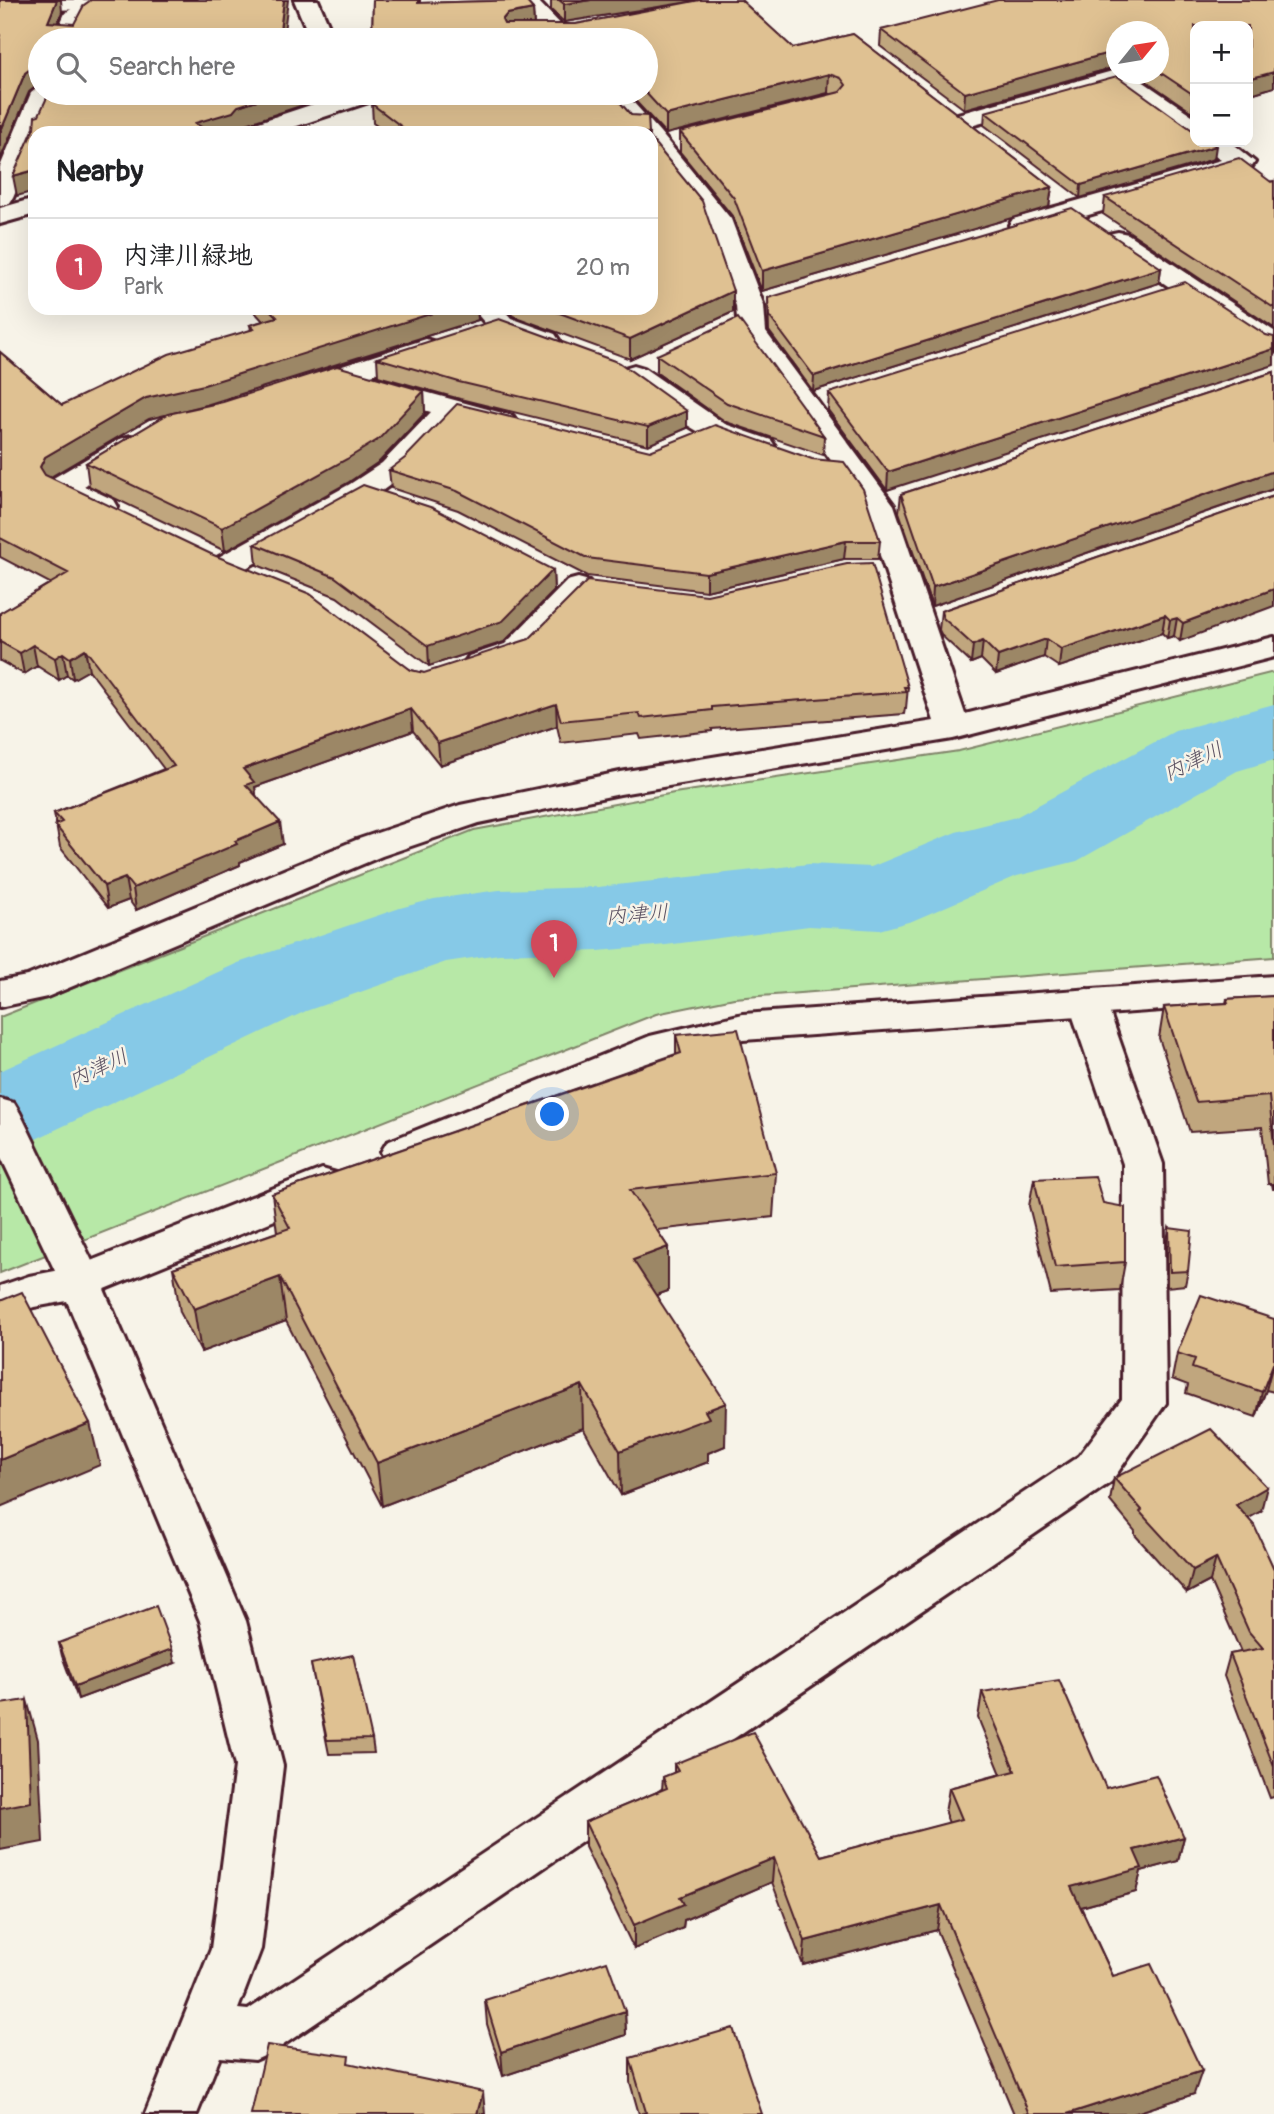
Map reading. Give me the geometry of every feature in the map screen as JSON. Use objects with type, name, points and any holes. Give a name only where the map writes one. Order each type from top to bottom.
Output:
[{"type":"street","points":[[0,4],[183,0]]},
{"type":"street","points":[[306,0],[318,28]]},
{"type":"street","points":[[523,0],[560,28]]},
{"type":"street","points":[[70,28],[74,18],[102,1]]},
{"type":"street","points":[[978,138],[946,114],[1120,78],[1190,127]]},
{"type":"street","points":[[30,126],[39,105]]},
{"type":"street","points":[[269,126],[327,105]]},
{"type":"street","points":[[624,105],[647,126]]},
{"type":"street","points":[[0,198],[28,131]]},
{"type":"street","points":[[661,139],[717,219],[751,312],[752,332],[819,400],[853,469],[892,500],[886,571],[931,620],[953,728]]},
{"type":"street","points":[[996,233],[1063,202],[1242,162],[1220,147]]},
{"type":"street","points":[[1063,202],[1173,290],[1274,344]]},
{"type":"street","points":[[0,216],[28,207]]},
{"type":"street","points":[[276,396],[478,326],[566,348]]},
{"type":"street","points":[[631,365],[702,435],[823,468],[853,469]]},
{"type":"street","points":[[339,376],[450,409],[530,429]]},
{"type":"street","points":[[262,581],[214,560],[360,491],[393,469],[450,409]]},
{"type":"street","points":[[131,521],[61,487],[161,428]]},
{"type":"street","points":[[360,491],[397,503]]},
{"type":"street","points":[[451,673],[517,650],[579,585]]},
{"type":"street","points":[[0,994],[34,988],[369,848],[472,813],[620,783],[953,728],[1274,648]]},
{"type":"street","points":[[0,1303],[74,1271],[365,1167],[664,1046],[743,1027],[1274,989]]},
{"type":"street","points":[[204,2031],[255,2035],[1095,1469],[1144,1404],[1143,1164],[1087,1002]]},
{"type":"street","points":[[0,1113],[74,1271],[223,1621],[259,1766],[236,1949],[171,2114]]},
{"type":"green space","points":[[1274,672],[1274,957],[734,998],[656,1014],[0,1273],[0,1017],[474,830],[674,793],[959,751]]},
{"type":"building","points":[[0,0],[57,0],[48,22],[74,24],[84,5],[91,0],[284,0],[280,28],[28,28],[28,71],[0,133]]},
{"type":"building","points":[[373,0],[418,0],[418,3],[525,0],[533,9],[507,14],[502,20],[504,24],[576,24],[700,0],[741,0],[793,48],[853,34],[1052,187],[762,271],[734,198],[680,132],[840,92],[846,85],[841,78],[829,74],[666,115],[657,105],[658,28],[372,28]]},
{"type":"building","points":[[559,0],[591,0],[564,4]]},
{"type":"building","points":[[998,0],[1274,0],[1274,72],[1253,78],[1253,21],[1190,21],[1190,92],[1169,78],[1169,21],[1106,21],[1106,54],[965,93],[881,30]]},
{"type":"building","points":[[1106,79],[1106,84],[1128,84],[1190,128],[1190,147],[1213,147],[1081,185],[985,112]]},
{"type":"building","points":[[44,105],[241,105],[233,112],[195,123],[200,126],[34,126],[35,116],[39,115]]},
{"type":"building","points":[[373,105],[622,105],[631,115],[648,116],[649,126],[401,126]]},
{"type":"building","points":[[28,142],[28,172],[13,176]]},
{"type":"building","points":[[658,148],[702,201],[733,291],[630,339],[565,315],[658,315]]},
{"type":"building","points":[[1239,158],[1271,182],[1274,181],[1274,308],[1105,197]]},
{"type":"building","points":[[1072,208],[1161,268],[814,376],[769,316],[768,298]]},
{"type":"building","points":[[1185,282],[1266,335],[1274,337],[1274,349],[888,472],[829,393]]},
{"type":"building","points":[[275,315],[427,315],[204,385],[146,398],[45,457],[40,467],[45,475],[211,554],[310,594],[411,670],[424,673],[529,639],[587,581],[707,595],[847,564],[872,563],[908,687],[904,687],[906,692],[712,707],[712,710],[641,718],[639,713],[561,721],[556,704],[438,743],[411,709],[243,769],[254,782],[246,785],[280,822],[235,841],[237,844],[133,888],[125,878],[104,886],[55,825],[62,822],[54,813],[174,766],[85,649],[70,658],[63,653],[55,658],[33,645],[20,653],[0,642],[0,613],[68,573],[0,538],[0,352],[62,405],[169,354],[254,329],[250,325],[277,317]]},
{"type":"building","points":[[738,318],[824,436],[727,403],[657,355]]},
{"type":"building","points":[[499,319],[620,363],[687,411],[648,427],[459,382],[377,358]]},
{"type":"building","points":[[337,366],[424,391],[379,439],[222,528],[86,463],[168,414],[223,402]]},
{"type":"building","points":[[1274,372],[1274,471],[933,587],[901,494]]},
{"type":"building","points":[[457,404],[650,451],[715,425],[812,459],[844,462],[863,489],[880,541],[846,541],[706,573],[587,558],[457,491],[389,470],[405,458]]},
{"type":"building","points":[[363,485],[433,508],[553,570],[503,621],[428,646],[335,577],[255,544]]},
{"type":"building","points":[[1274,496],[1274,589],[1183,623],[1177,618],[1170,620],[1165,615],[1061,649],[1046,639],[998,656],[983,641],[973,645],[943,618],[941,611]]},
{"type":"building","points":[[1274,996],[1274,1146],[1269,1096],[1196,1102],[1164,1007],[1228,1003],[1227,999]]},
{"type":"building","points":[[738,1029],[776,1173],[630,1190],[668,1247],[633,1260],[726,1403],[705,1411],[709,1418],[620,1451],[582,1385],[377,1463],[280,1277],[194,1309],[173,1268],[290,1228],[272,1194],[681,1053],[676,1035]]},
{"type":"building","points":[[1095,1176],[1103,1203],[1125,1207],[1125,1262],[1055,1267],[1034,1179]]},
{"type":"building","points":[[1169,1228],[1192,1231],[1188,1271],[1170,1272]]},
{"type":"building","points":[[22,1292],[90,1423],[0,1460],[0,1301]]},
{"type":"building","points":[[1201,1295],[1274,1319],[1274,1364],[1262,1392],[1192,1368],[1195,1359],[1177,1353]]},
{"type":"building","points":[[1211,1429],[1267,1487],[1236,1505],[1254,1525],[1274,1569],[1274,1767],[1230,1654],[1263,1648],[1249,1632],[1216,1558],[1193,1570],[1140,1512],[1142,1510],[1114,1478]]},
{"type":"building","points":[[156,1606],[172,1649],[75,1686],[59,1643]]},
{"type":"building","points":[[353,1655],[372,1739],[327,1740],[311,1664]]},
{"type":"building","points":[[1059,1680],[1106,1788],[1156,1775],[1184,1837],[1134,1850],[1142,1868],[1071,1887],[1113,1976],[1151,1964],[1202,2071],[1067,2114],[1029,2114],[941,1905],[805,1941],[774,1858],[680,1897],[684,1904],[634,1925],[585,1822],[667,1788],[663,1777],[678,1771],[674,1764],[753,1732],[821,1856],[962,1819],[949,1788],[1015,1771],[982,1692]]},
{"type":"building","points":[[27,1700],[31,1802],[0,1808],[0,1704]]},
{"type":"building","points":[[607,1961],[625,2011],[501,2052],[485,2000]]},
{"type":"building","points":[[733,2028],[762,2114],[641,2114],[646,2112],[630,2058]]},
{"type":"building","points":[[267,2045],[349,2056],[348,2063],[483,2092],[477,2114],[251,2114]]},
{"type":"waterway","name":"内津川","points":[[0,1113],[272,987],[434,931],[499,922],[598,919],[666,913],[809,895],[879,899],[989,853],[1044,840],[1206,751],[1274,732]]},
{"type":"place","name":"内津川緑地","points":[[554,978]]}]
